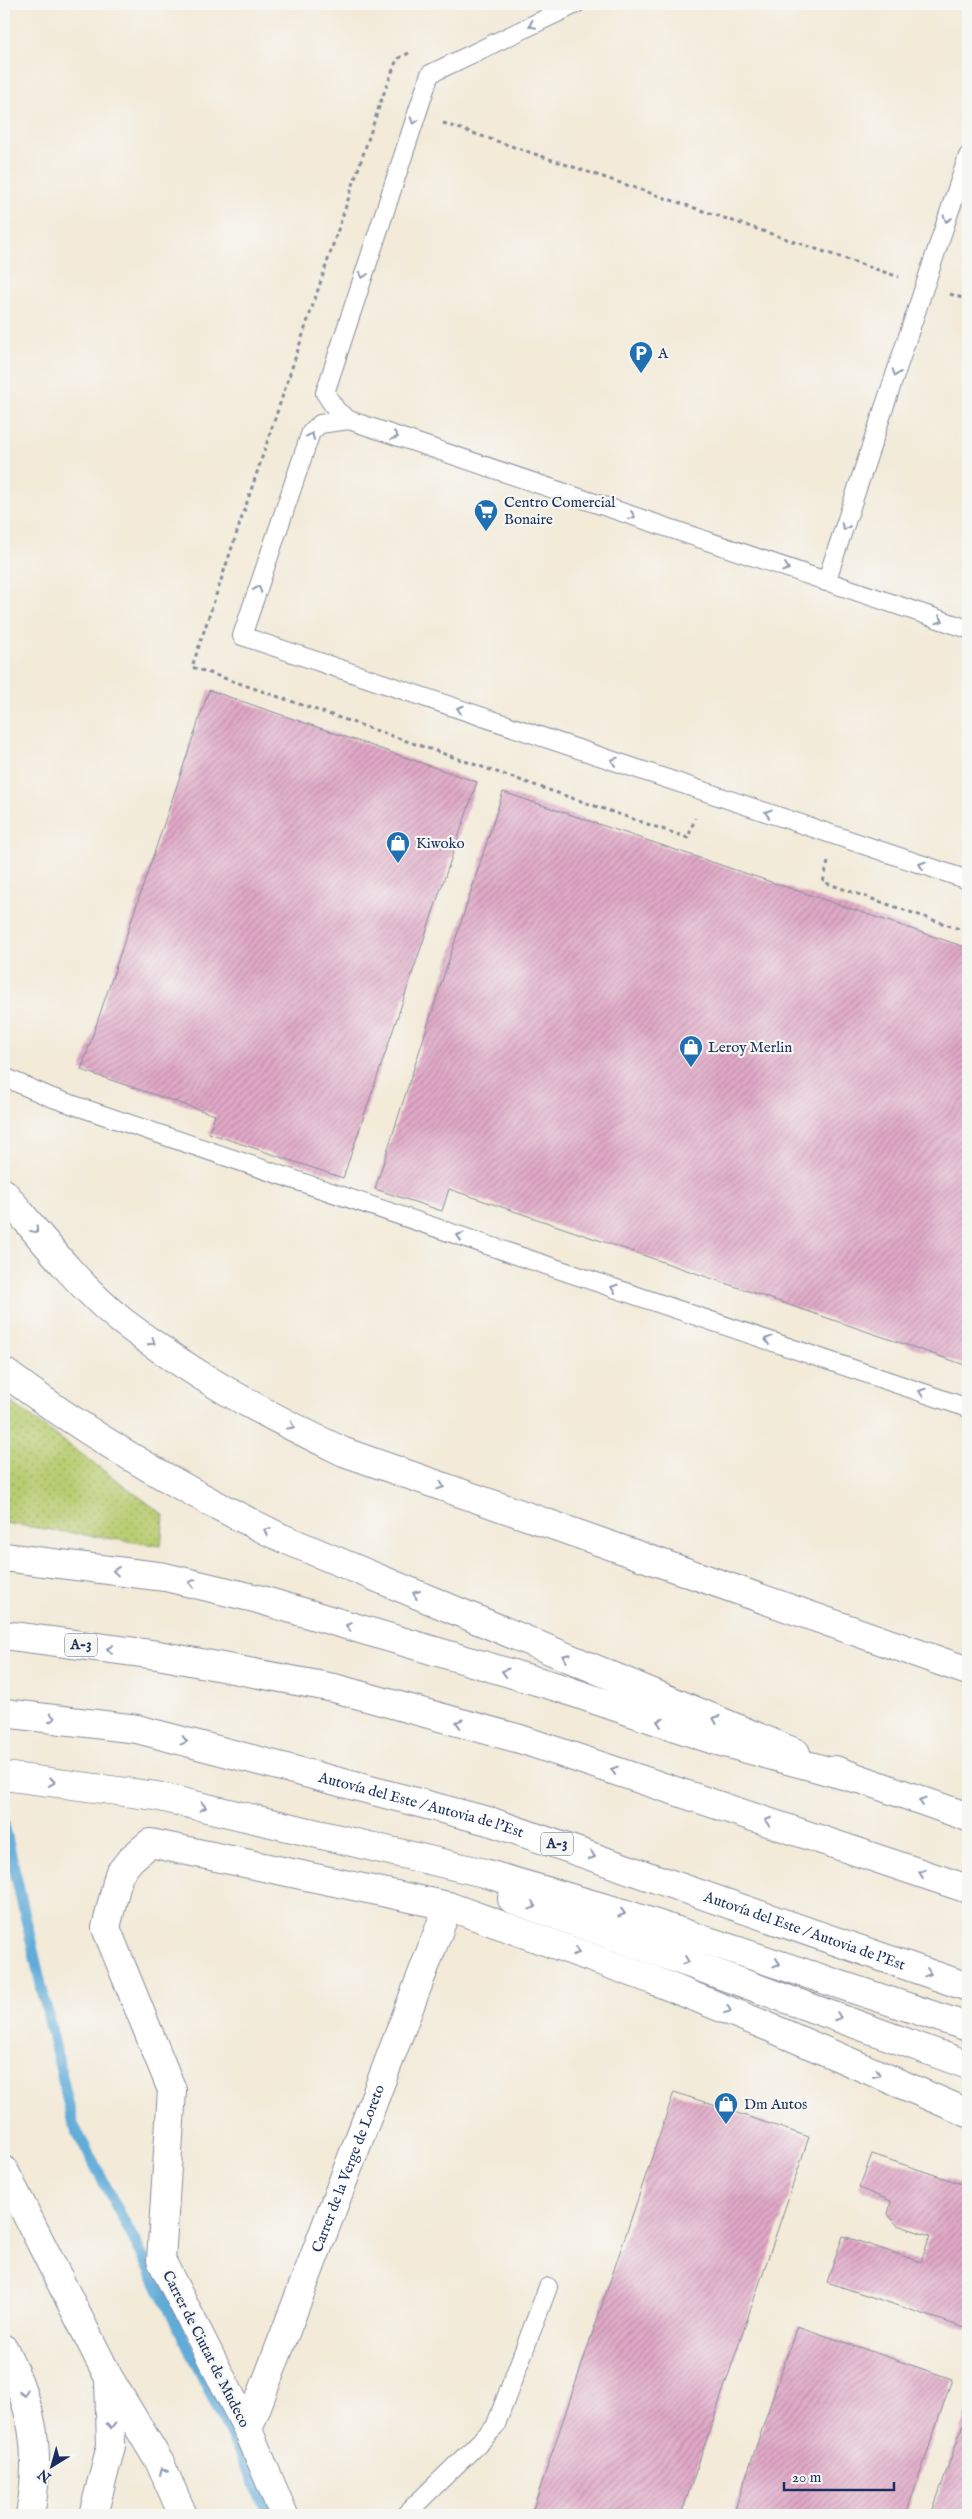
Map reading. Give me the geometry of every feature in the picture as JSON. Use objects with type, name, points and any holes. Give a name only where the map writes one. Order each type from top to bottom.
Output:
[{"type":"main road","points":[[4,1193],[60,1260],[121,1320],[205,1378],[268,1415],[344,1452],[968,1670]]},
{"type":"main road","points":[[4,1372],[123,1454],[214,1506],[282,1538],[858,1779],[968,1817]]},
{"type":"main road","points":[[4,1557],[165,1577],[258,1599],[557,1687],[714,1740],[858,1779]]},
{"type":"main road","name":"A-3","points":[[4,1635],[158,1655],[334,1688],[520,1739],[968,1889]]},
{"type":"main road","name":"Autovía del Este / Autovia de l'Est","points":[[4,1713],[136,1729],[492,1822],[968,1986]]},
{"type":"main road","points":[[4,1776],[156,1796],[484,1873],[626,1914],[968,2027]]},
{"type":"main road","points":[[338,1838],[619,1937],[968,2065]]},
{"type":"main road","name":"Carrer de Ciutat de Mudeco","points":[[284,2515],[248,2430],[161,2260],[172,2090],[106,1928],[119,1874],[131,1859],[150,1843],[448,1906]]},
{"type":"main road","points":[[448,1906],[653,1980],[769,2027],[968,2113]]},
{"type":"main road","name":"Carrer de la Verge de Loreto","points":[[248,2430],[448,1906]]},
{"type":"main road","points":[[4,2170],[109,2378],[160,2463],[183,2515]]},
{"type":"main road","points":[[4,2349],[21,2384],[34,2440],[36,2480],[30,2515]]},
{"type":"main road","points":[[93,2515],[111,2446],[109,2378]]},
{"type":"lane","points":[[576,4],[430,74],[324,393],[337,411],[349,420],[968,629]]},
{"type":"lane","points":[[826,582],[968,156]]},
{"type":"lane","points":[[349,420],[320,424],[311,432],[242,636],[968,880]]},
{"type":"lane","points":[[4,1077],[50,1097],[968,1408]]},
{"type":"lane","points":[[405,2515],[494,2427],[548,2287]]},
{"type":"path","points":[[414,50],[397,59],[381,102],[192,667],[688,838],[697,811]]},
{"type":"path","points":[[381,102],[968,300]]},
{"type":"path","points":[[830,856],[823,882],[968,932]]},
{"type":"green space","points":[[4,1397],[164,1515],[161,1546],[4,1523]]},
{"type":"building","points":[[209,690],[477,782],[343,1178],[209,1133],[215,1115],[81,1070]]},
{"type":"building","name":"Leroy Merlin","points":[[503,792],[968,948],[968,1366],[449,1189],[442,1211],[375,1189]]},
{"type":"building","points":[[674,2092],[809,2137],[681,2515],[531,2515]]},
{"type":"building","points":[[872,2154],[968,2186],[968,2329],[827,2282],[843,2236],[921,2262],[930,2236],[897,2225],[888,2214],[891,2201],[859,2188]]},
{"type":"building","points":[[797,2326],[952,2379],[906,2515],[733,2515]]},
{"type":"building","points":[[968,2410],[968,2515],[931,2515]]},
{"type":"waterway","points":[[4,1824],[73,2124],[154,2278],[268,2511]]},
{"type":"place","name":"A","points":[[641,374]]},
{"type":"place","name":"Centro Comercial Bonaire","points":[[486,532]]},
{"type":"place","name":"Kiwoko","points":[[398,864]]},
{"type":"place","name":"Leroy Merlin","points":[[691,1068]]},
{"type":"place","name":"Dm Autos","points":[[726,2125]]}]
